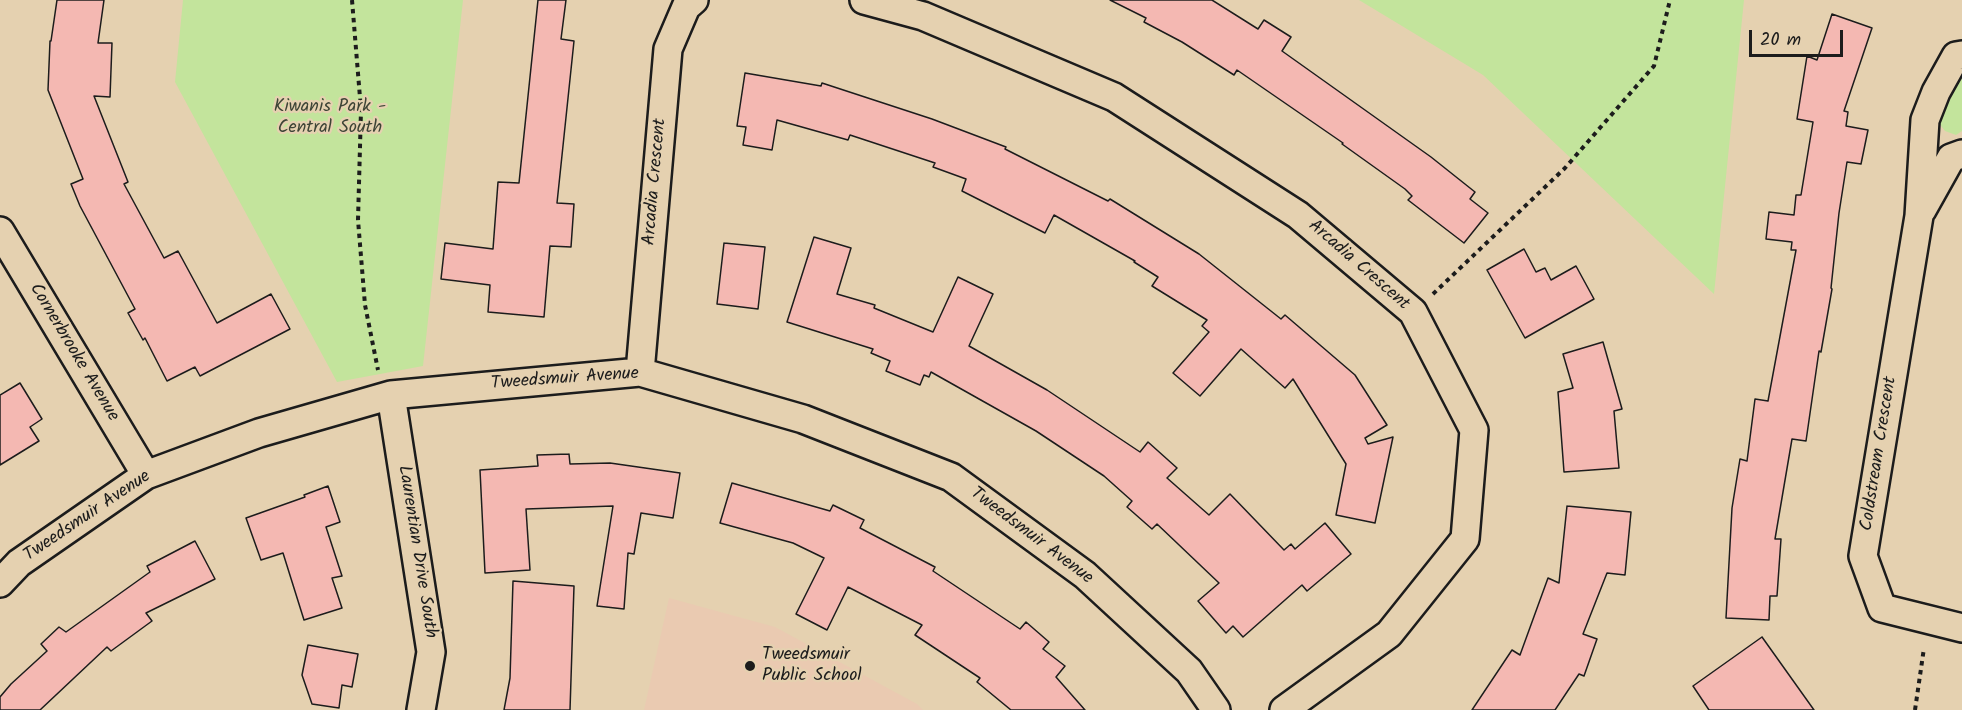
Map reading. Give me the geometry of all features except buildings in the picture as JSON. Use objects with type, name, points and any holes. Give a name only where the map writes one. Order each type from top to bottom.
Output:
[{"type":"street","name":"Arcadia Crescent","points":[[640,372],[668,50],[686,8],[694,0]]},
{"type":"street","name":"Arcadia Crescent","points":[[864,0],[923,15],[1114,97],[1298,215],[1413,312],[1474,430],[1466,539],[1389,634],[1284,710]]},
{"type":"street","points":[[1919,216],[1925,120],[1936,92],[1956,56],[1962,55]]},
{"type":"street","points":[[1919,216],[1951,158],[1962,154]]},
{"type":"street","name":"Coldstream Crescent","points":[[1919,216],[1863,556],[1882,608],[1962,628]]},
{"type":"street","name":"Cornerbrooke Avenue","points":[[0,231],[146,475]]},
{"type":"street","name":"Tweedsmuir Avenue","points":[[0,583],[19,563],[146,475],[259,433],[391,395],[640,372],[803,419],[951,477],[1084,575],[1189,671],[1216,710]]},
{"type":"street","name":"Laurentian Drive South","points":[[391,395],[431,652],[421,710]]},
{"type":"path","points":[[352,0],[361,110],[358,220],[365,305],[376,366],[391,395]]},
{"type":"path","points":[[1413,312],[1565,168],[1654,66],[1670,0]]},
{"type":"path","points":[[1915,710],[1927,620]]},
{"type":"shaded area","name":"Tweedsmuir Public School","points":[[669,598],[775,627],[917,704],[923,710],[644,710]]},
{"type":"green space","name":"Kiwanis Park - Central South","points":[[183,0],[463,0],[423,366],[337,382],[175,82]]},
{"type":"green space","points":[[1359,0],[1744,0],[1714,294],[1483,75]]},
{"type":"green space","points":[[1962,72],[1962,131],[1956,135],[1945,131],[1938,122],[1950,80]]},
{"type":"place","name":"Tweedsmuir Public School","points":[[750,666]]}]
